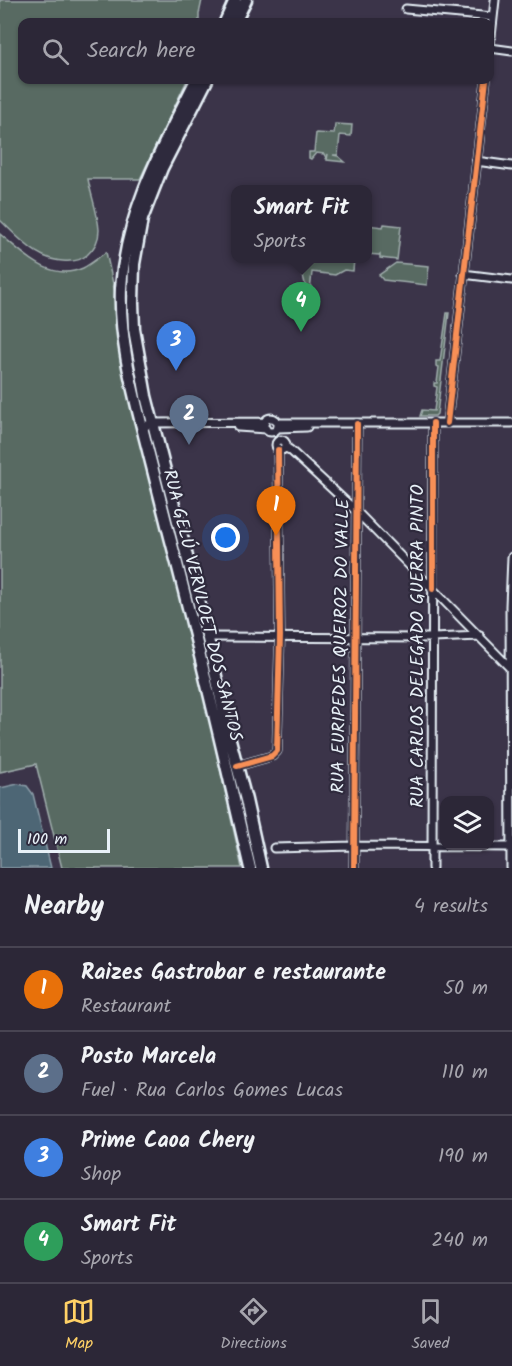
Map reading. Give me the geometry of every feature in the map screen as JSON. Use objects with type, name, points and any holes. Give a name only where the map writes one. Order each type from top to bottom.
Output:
[{"type":"main road","points":[[227,18],[236,0]]},
{"type":"main road","points":[[237,18],[246,0]]},
{"type":"main road","name":"RUA GELÚ VERVLOET DOS SANTOS","points":[[194,84],[146,182],[135,217],[121,287],[122,325],[124,345],[142,425],[206,677],[250,868]]},
{"type":"main road","name":"RUA GELÚ VERVLOET DOS SANTOS","points":[[205,84],[155,183],[142,219],[134,264],[134,329],[153,423],[208,637],[261,868]]},
{"type":"street","points":[[406,9],[493,17],[495,0]]},
{"type":"street","points":[[494,48],[512,51]]},
{"type":"street","points":[[447,423],[486,84]]},
{"type":"street","points":[[476,161],[512,166]]},
{"type":"street","points":[[463,273],[512,280]]},
{"type":"street","points":[[265,425],[271,418],[276,419],[279,440],[287,445],[282,449]]},
{"type":"street","points":[[142,425],[153,423],[265,425],[270,431],[277,427],[315,427],[321,424],[512,423]]},
{"type":"street","name":"RUA EURIPEDES QUEIROZ DO VALLE","points":[[354,868],[357,423]]},
{"type":"street","name":"RUA CARLOS DELEGADO GUERRA PINTO","points":[[432,868],[433,423]]},
{"type":"street","points":[[282,449],[290,450],[356,511],[511,668]]},
{"type":"street","points":[[237,766],[272,756],[277,751],[282,449]]},
{"type":"street","points":[[511,868],[512,557]]},
{"type":"street","points":[[208,637],[433,638],[480,636]]},
{"type":"street","points":[[273,848],[511,847]]},
{"type":"green space","points":[[0,0],[202,0],[199,18],[18,18],[18,84],[185,84],[140,179],[88,179],[99,234],[92,250],[85,256],[73,261],[49,259],[31,249],[0,220]]},
{"type":"green space","points":[[335,124],[352,125],[351,136],[340,135],[338,155],[333,155],[345,162],[327,160],[328,154],[326,158],[324,154],[316,153],[311,159],[309,158],[309,152],[314,152],[316,133],[334,134]]},
{"type":"green space","points":[[384,224],[401,226],[397,260],[380,258],[380,254],[372,254],[372,226],[383,227]]},
{"type":"green space","points":[[0,234],[38,264],[59,272],[71,272],[83,268],[106,252],[242,868],[62,868],[36,764],[0,772]]},
{"type":"green space","points":[[300,263],[354,263],[353,271],[344,270],[335,275],[312,272],[310,292],[307,292]]},
{"type":"green space","points":[[396,263],[429,266],[427,285],[383,280],[379,275]]},
{"type":"green space","points":[[447,313],[449,313],[437,414],[420,416],[422,410],[434,411],[437,387],[434,383],[437,383],[439,367],[436,366],[436,361],[440,361]]},
{"type":"water","points":[[18,784],[27,786],[33,794],[51,868],[0,868],[0,788]]},
{"type":"cycle path","points":[[447,423],[486,84]]},
{"type":"cycle path","points":[[433,423],[433,589]]},
{"type":"cycle path","points":[[354,868],[357,424]]},
{"type":"cycle path","points":[[237,766],[272,756],[277,751],[280,636],[278,450]]},
{"type":"place","name":"Smart Fit","points":[[301,332]]},
{"type":"place","name":"Prime Caoa Chery","points":[[176,371]]},
{"type":"place","name":"Posto Marcela","points":[[189,445]]},
{"type":"place","name":"Raizes Gastrobar e restaurante","points":[[276,536]]}]
